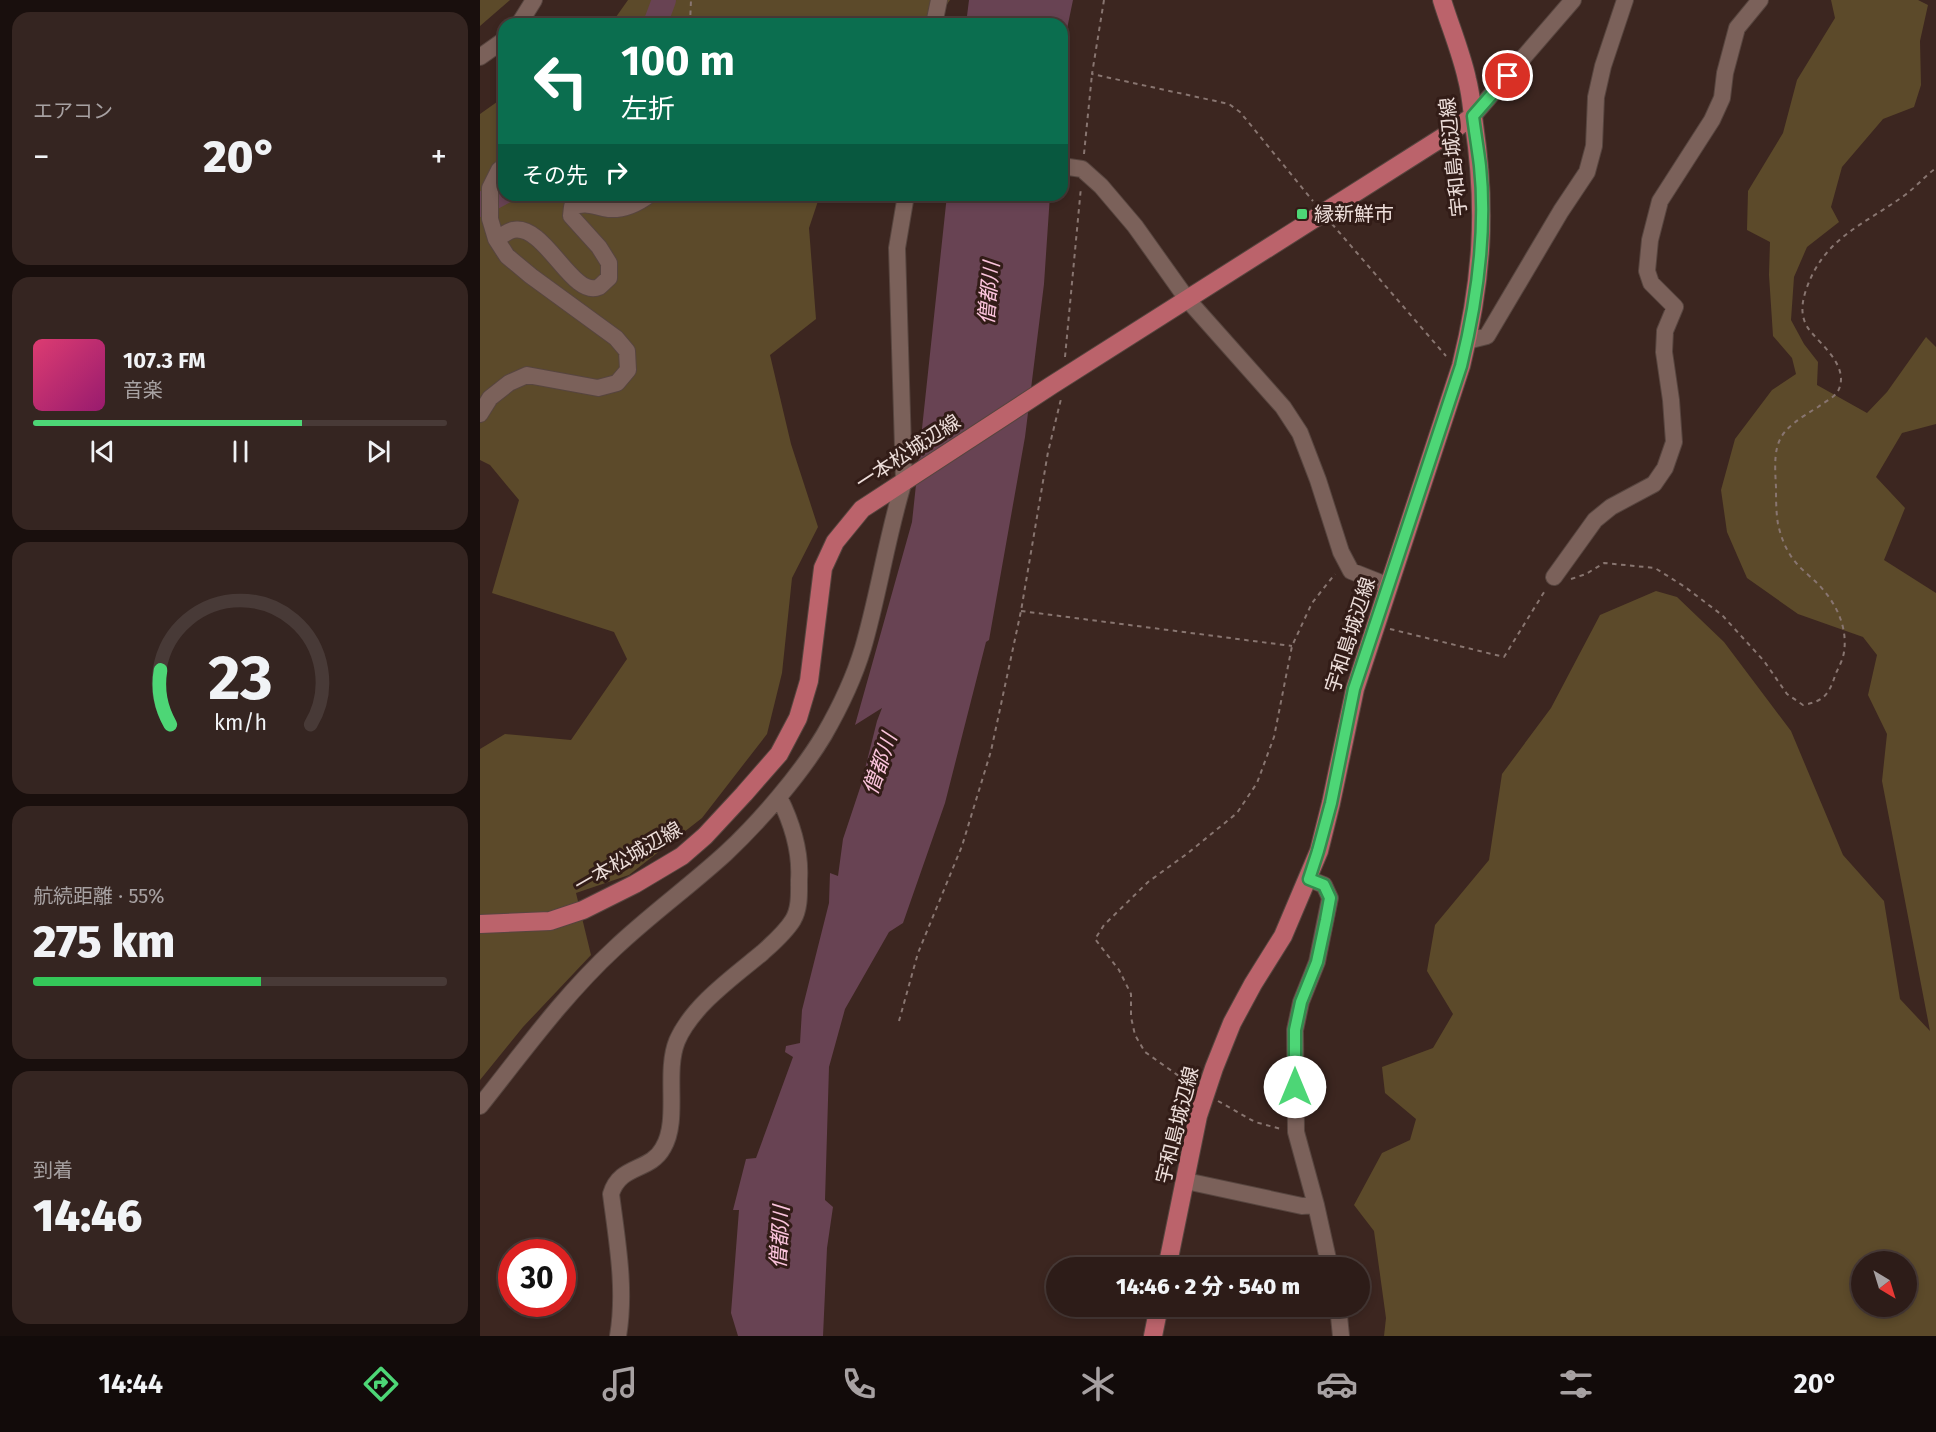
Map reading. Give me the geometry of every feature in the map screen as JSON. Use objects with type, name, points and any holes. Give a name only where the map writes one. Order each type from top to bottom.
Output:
[{"type":"main road","name":"宇和島城辺線","points":[[1169,1257],[1198,1116],[1232,1023],[1283,936],[1309,879],[1331,803],[1354,689],[1461,366],[1467,341],[1479,269],[1482,215],[1480,167],[1467,79],[1442,0]]},
{"type":"main road","name":"一本松城辺線","points":[[480,924],[550,921],[583,910],[635,884],[682,856],[705,836],[779,754],[798,718],[809,681],[823,568],[835,542],[862,509],[1473,116]]},
{"type":"main road","points":[[1153,1336],[1157,1317]]},
{"type":"street","points":[[523,18],[534,0]]},
{"type":"street","points":[[935,18],[939,0]]},
{"type":"street","points":[[1473,116],[1573,0]]},
{"type":"street","points":[[1467,341],[1486,336],[1560,211],[1587,172],[1594,146],[1596,97],[1602,66],[1625,0]]},
{"type":"street","points":[[1554,577],[1595,520],[1611,507],[1654,484],[1665,468],[1674,441],[1664,352],[1665,331],[1676,307],[1651,283],[1647,271],[1650,240],[1660,201],[1712,120],[1722,98],[1725,73],[1737,28],[1760,0]]},
{"type":"street","points":[[480,57],[498,44]]},
{"type":"street","points":[[1074,168],[1101,186],[1135,226],[1187,299],[1283,406],[1300,433],[1341,552],[1351,571],[1389,586]]},
{"type":"street","points":[[480,414],[490,398],[509,383],[527,375],[598,388],[617,383],[628,370],[627,351],[616,338],[507,256],[496,239],[490,219],[490,188],[498,172]]},
{"type":"street","points":[[496,239],[513,230],[525,231],[543,244],[577,282],[589,289],[599,287],[609,278],[609,263],[599,247],[570,216],[572,207],[581,203],[609,209],[624,208],[641,201]]},
{"type":"street","points":[[480,1106],[561,1004],[590,972],[726,853],[778,797],[797,775],[824,736],[842,699],[862,650],[904,481],[897,248],[905,201]]},
{"type":"street","points":[[618,1336],[621,1321],[621,1279],[611,1194],[614,1183],[622,1176],[652,1160],[662,1151],[669,1136],[672,1059],[677,1040],[712,995],[783,934],[794,918],[799,903],[800,867],[795,834],[778,797]]},
{"type":"street","points":[[1309,879],[1324,885],[1330,898],[1317,962],[1301,1002],[1295,1030],[1296,1131],[1328,1257]]},
{"type":"street","points":[[1186,1181],[1302,1206],[1316,1205]]},
{"type":"street","points":[[1339,1317],[1341,1336]]},
{"type":"path","points":[[690,18],[691,0]]},
{"type":"path","points":[[898,1021],[918,953],[962,846],[990,752],[1021,611],[1048,452],[1060,405],[1057,382],[1074,168],[1104,0]]},
{"type":"path","points":[[1092,74],[1229,104],[1240,112],[1445,356],[1461,366]]},
{"type":"path","points":[[1376,626],[1504,657],[1554,577],[1566,581],[1586,574],[1604,563],[1655,568],[1722,615],[1764,661],[1787,694],[1803,705],[1817,703],[1830,690],[1844,653],[1844,630],[1837,607],[1819,584],[1796,564],[1785,547],[1778,523],[1774,462],[1778,440],[1794,422],[1834,397],[1840,386],[1841,371],[1829,352],[1808,329],[1802,315],[1803,300],[1811,276],[1828,249],[1848,232],[1907,194],[1936,168]]},
{"type":"path","points":[[1296,1131],[1255,1122],[1206,1094],[1145,1052],[1135,1035],[1131,1017],[1131,994],[1119,970],[1095,939],[1104,925],[1148,882],[1237,813],[1257,783],[1274,737],[1292,646],[1312,603],[1333,576],[1347,563]]},
{"type":"path","points":[[1021,611],[1292,646]]},
{"type":"shaded area","points":[[480,0],[510,0],[480,26]]},
{"type":"shaded area","points":[[628,0],[950,0],[937,18],[615,18]]},
{"type":"shaded area","points":[[1831,0],[1918,0],[1928,5],[1920,41],[1921,85],[1914,107],[1883,119],[1842,167],[1831,207],[1839,222],[1807,247],[1794,277],[1791,320],[1804,344],[1818,362],[1817,385],[1867,413],[1887,392],[1926,337],[1936,347],[1936,424],[1902,433],[1876,477],[1905,508],[1884,560],[1936,593],[1936,1336],[1384,1336],[1386,1318],[1374,1231],[1354,1205],[1382,1153],[1410,1140],[1416,1119],[1385,1093],[1382,1067],[1433,1048],[1453,1014],[1427,971],[1435,925],[1489,860],[1502,774],[1551,708],[1600,615],[1656,591],[1677,597],[1724,642],[1791,731],[1843,855],[1884,901],[1900,999],[1930,1031],[1882,781],[1887,734],[1868,695],[1877,655],[1863,637],[1798,614],[1747,578],[1727,532],[1721,490],[1735,439],[1772,390],[1796,374],[1792,358],[1773,336],[1769,275],[1770,242],[1747,230],[1748,191],[1783,133],[1797,80],[1835,18]]},
{"type":"shaded area","points":[[498,101],[498,201],[818,201],[809,228],[816,319],[770,355],[791,444],[818,527],[792,578],[782,673],[767,734],[702,818],[629,875],[576,893],[591,955],[523,1027],[480,1080],[480,749],[505,734],[571,740],[627,659],[614,632],[492,593],[519,500],[490,465],[480,460],[480,114]]},
{"type":"water","points":[[969,0],[1073,0],[1068,24],[1068,18],[967,18]]},
{"type":"water","name":"僧都川","points":[[946,201],[1050,201],[1044,284],[1025,437],[989,640],[986,642],[945,803],[903,923],[889,932],[845,1009],[829,1067],[825,1200],[833,1207],[827,1248],[823,1336],[738,1336],[731,1313],[739,1210],[733,1210],[746,1159],[756,1158],[793,1057],[785,1052],[786,1046],[800,1043],[802,1010],[829,903],[830,873],[838,876],[843,839],[861,785],[882,708],[855,725],[912,522]]},
{"type":"waterway","points":[[657,18],[664,0]]},
{"type":"waterway","points":[[480,205],[498,195]]},
{"type":"place","name":"縁新鮮市","points":[[1302,214]]},
{"type":"route","points":[[1295,1087],[1295,1030],[1301,1002],[1317,962],[1330,898],[1324,885],[1309,879],[1331,803],[1354,689],[1461,366],[1472,321],[1479,269],[1482,215],[1480,167],[1473,116],[1508,76]]}]
